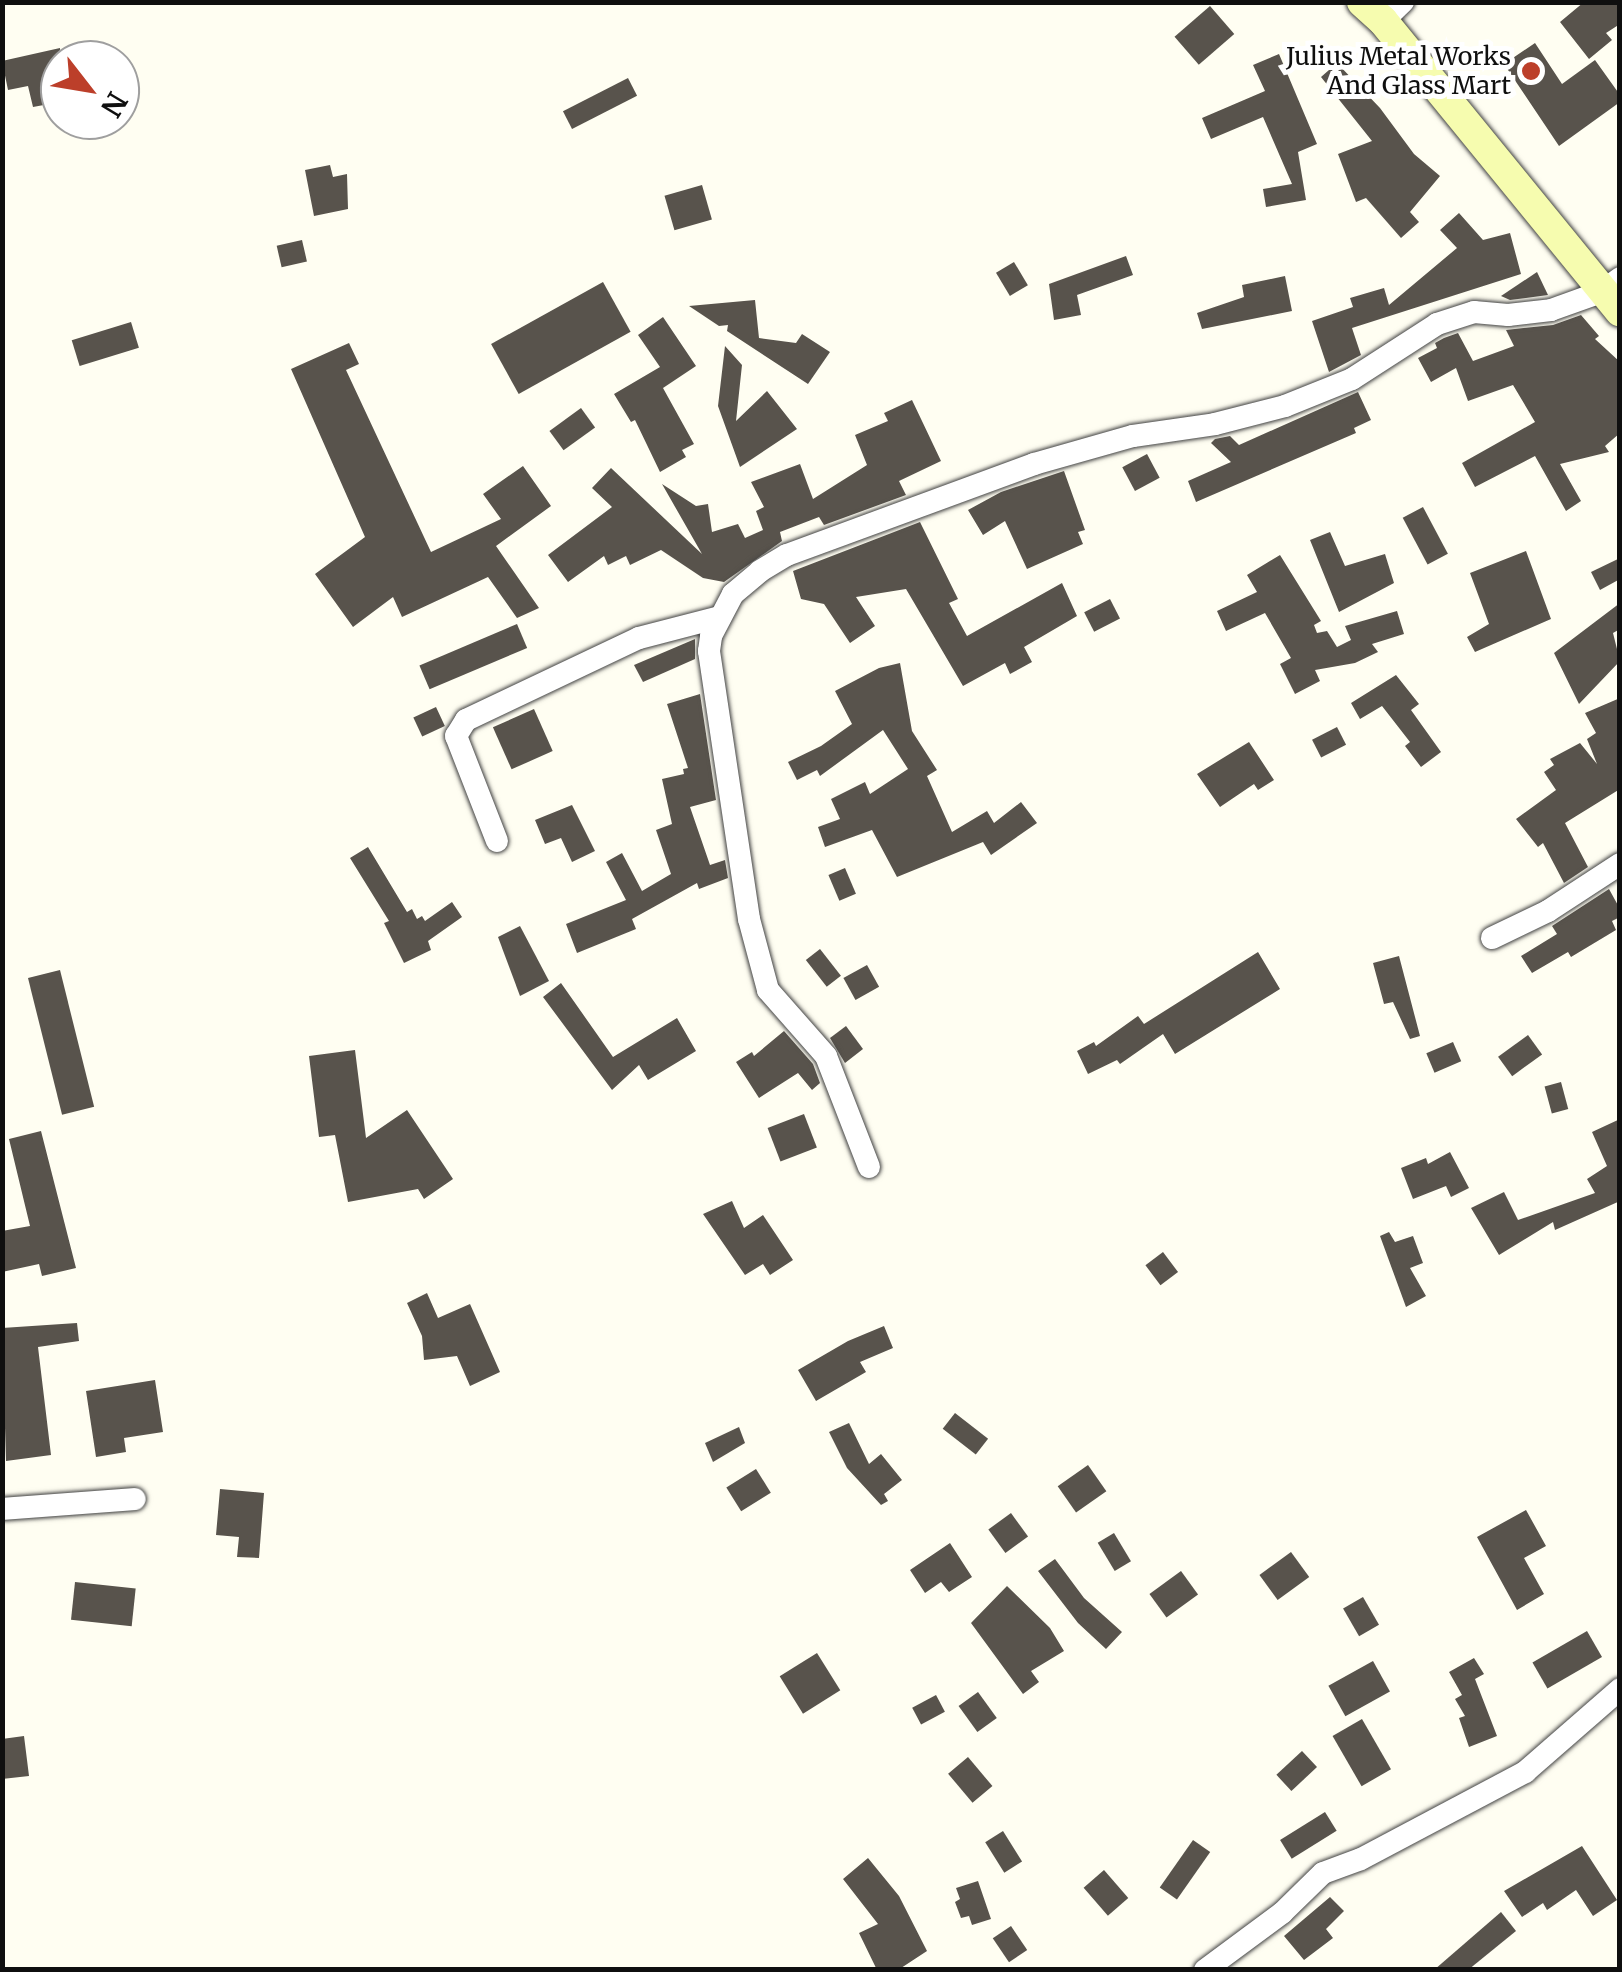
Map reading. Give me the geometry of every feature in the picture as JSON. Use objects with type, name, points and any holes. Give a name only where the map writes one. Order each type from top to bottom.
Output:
[{"type":"street","points":[[868,1167],[826,1056],[768,990],[748,918],[710,650],[720,617],[745,582],[788,556],[1034,464],[1133,436],[1215,424],[1285,406],[1352,379],[1438,324],[1474,312],[1508,315],[1551,310],[1613,294],[1383,9]]},
{"type":"street","points":[[497,841],[456,736],[466,720],[639,638],[720,617]]},
{"type":"street","points":[[1492,938],[1548,911],[1620,864]]},
{"type":"street","points":[[2,1509],[135,1499]]},
{"type":"street","points":[[1205,1970],[1282,1913],[1322,1873],[1362,1859],[1525,1772],[1620,1690]]},
{"type":"building","points":[[1584,2],[1620,2],[1620,24],[1606,33],[1612,40],[1589,59],[1560,22]]},
{"type":"building","points":[[1210,6],[1234,34],[1199,65],[1175,37]]},
{"type":"building","points":[[1535,43],[1562,84],[1595,60],[1620,95],[1620,102],[1559,146],[1504,64]]},
{"type":"building","points":[[40,52],[40,106],[33,107],[28,86],[8,90],[2,61]]},
{"type":"building","points":[[1279,54],[1317,144],[1298,152],[1306,200],[1266,207],[1263,189],[1292,184],[1263,117],[1211,139],[1202,118],[1265,91],[1253,65]]},
{"type":"building","points":[[1337,63],[1380,108],[1414,154],[1440,176],[1410,212],[1419,222],[1401,238],[1366,198],[1356,202],[1338,154],[1372,141],[1321,77]]},
{"type":"building","points":[[628,78],[637,96],[572,129],[563,111]]},
{"type":"building","points":[[330,165],[333,177],[347,174],[348,209],[314,216],[305,170]]},
{"type":"building","points":[[702,185],[712,220],[674,230],[665,196]]},
{"type":"building","points":[[1459,213],[1483,240],[1510,233],[1521,274],[1352,328],[1361,355],[1329,372],[1312,321],[1353,307],[1350,298],[1384,288],[1389,305],[1457,248],[1440,230]]},
{"type":"building","points":[[302,240],[307,261],[282,267],[277,246]]},
{"type":"building","points":[[1126,256],[1133,275],[1077,295],[1081,315],[1054,320],[1049,284]]},
{"type":"building","points":[[1014,262],[1028,285],[1010,296],[996,273]]},
{"type":"building","points":[[1537,272],[1548,295],[1510,300],[1501,296]]},
{"type":"building","points":[[1285,276],[1292,311],[1202,329],[1197,313],[1244,297],[1242,285]]},
{"type":"building","points":[[603,282],[631,332],[519,394],[491,344]]},
{"type":"building","points":[[755,300],[759,338],[796,343],[802,334],[830,352],[808,384],[727,331],[728,325],[719,326],[689,306]]},
{"type":"building","points":[[1581,315],[1599,336],[1595,339],[1620,362],[1620,433],[1605,446],[1609,452],[1560,464],[1581,501],[1566,511],[1535,456],[1475,487],[1462,463],[1535,422],[1513,385],[1468,401],[1456,368],[1431,382],[1418,358],[1437,348],[1435,343],[1458,333],[1473,361],[1514,346],[1506,330],[1553,325]]},
{"type":"building","points":[[663,317],[696,366],[663,388],[694,444],[682,450],[686,457],[660,472],[635,420],[631,422],[614,394],[660,367],[638,335]]},
{"type":"building","points":[[131,322],[139,348],[80,366],[72,340]]},
{"type":"building","points":[[349,343],[359,364],[346,370],[431,552],[501,519],[483,494],[523,466],[551,506],[496,546],[539,608],[517,618],[488,577],[402,617],[393,597],[353,627],[315,574],[365,537],[291,369]]},
{"type":"building","points":[[725,346],[742,365],[736,421],[767,391],[797,429],[740,467],[718,406]]},
{"type":"building","points":[[1358,392],[1371,420],[1354,428],[1356,433],[1196,502],[1188,481],[1231,462],[1211,443],[1215,439],[1230,436],[1239,445]]},
{"type":"building","points":[[912,400],[941,461],[899,481],[906,495],[824,525],[819,517],[780,532],[782,541],[724,582],[703,578],[661,550],[630,565],[626,556],[608,565],[604,556],[568,582],[548,555],[612,507],[592,488],[611,468],[702,554],[662,484],[696,506],[708,504],[712,532],[738,524],[745,538],[763,530],[756,511],[764,507],[751,482],[800,464],[813,499],[867,465],[855,435],[888,421],[884,413]]},
{"type":"building","points":[[581,408],[595,427],[564,450],[549,431]]},
{"type":"building","points":[[1147,454],[1160,478],[1135,491],[1122,467]]},
{"type":"building","points":[[1064,471],[1085,530],[1078,532],[1083,544],[1027,569],[1005,521],[983,535],[968,510],[1001,492]]},
{"type":"building","points":[[1423,507],[1448,554],[1428,565],[1403,518]]},
{"type":"building","points":[[920,522],[958,599],[949,603],[967,636],[1062,583],[1077,616],[1024,647],[1032,662],[1010,674],[1005,663],[963,686],[906,589],[856,597],[875,626],[850,643],[824,604],[801,599],[793,571]]},
{"type":"building","points":[[1330,532],[1345,566],[1385,554],[1394,583],[1339,612],[1310,540]]},
{"type":"building","points":[[1526,551],[1551,619],[1475,652],[1467,637],[1489,624],[1470,573]]},
{"type":"building","points":[[1280,555],[1321,621],[1314,625],[1317,633],[1327,631],[1337,647],[1351,640],[1345,626],[1397,611],[1404,634],[1372,644],[1378,652],[1355,663],[1315,670],[1320,681],[1295,694],[1280,664],[1291,658],[1265,613],[1226,631],[1217,611],[1257,592],[1247,575]]},
{"type":"building","points":[[1620,558],[1620,579],[1600,590],[1591,572]]},
{"type":"building","points":[[1110,599],[1120,619],[1094,632],[1084,612]]},
{"type":"building","points":[[1620,603],[1620,629],[1613,633],[1620,661],[1579,704],[1554,653]]},
{"type":"building","points":[[517,624],[527,648],[430,689],[419,665]]},
{"type":"building","points":[[695,639],[695,659],[643,682],[634,665]]},
{"type":"building","points":[[900,663],[912,731],[937,770],[927,776],[952,832],[987,811],[994,823],[1021,802],[1037,823],[991,855],[983,842],[897,877],[872,830],[825,847],[818,827],[840,819],[831,799],[865,782],[870,794],[908,769],[883,730],[820,776],[817,770],[797,780],[788,762],[821,746],[852,724],[835,691],[879,668]]},
{"type":"building","points":[[1396,675],[1419,704],[1411,710],[1441,752],[1421,767],[1405,746],[1410,742],[1382,706],[1360,719],[1351,703]]},
{"type":"building","points":[[700,694],[716,800],[690,807],[710,865],[725,860],[728,878],[699,889],[697,883],[632,919],[636,929],[577,953],[566,924],[626,900],[606,862],[622,853],[642,891],[671,874],[656,830],[672,824],[662,779],[684,774],[683,769],[688,768],[667,704]]},
{"type":"building","points":[[1620,698],[1620,789],[1565,823],[1588,867],[1564,883],[1543,843],[1538,847],[1516,819],[1556,790],[1544,772],[1554,765],[1550,759],[1580,743],[1597,764],[1587,739],[1596,733],[1585,713]]},
{"type":"building","points":[[436,707],[445,726],[422,737],[413,718]]},
{"type":"building","points":[[534,709],[553,751],[512,769],[493,727]]},
{"type":"building","points":[[1337,727],[1346,745],[1321,758],[1312,740]]},
{"type":"building","points":[[1249,742],[1274,780],[1258,790],[1254,784],[1220,807],[1197,774]]},
{"type":"building","points":[[572,805],[595,851],[572,862],[561,838],[545,844],[535,820]]},
{"type":"building","points":[[368,847],[407,912],[412,909],[417,919],[422,916],[425,921],[452,902],[462,917],[428,941],[431,950],[404,963],[384,923],[389,921],[350,858]]},
{"type":"building","points":[[845,868],[856,894],[839,901],[828,875]]},
{"type":"building","points":[[1609,889],[1620,909],[1620,917],[1612,921],[1616,930],[1571,957],[1568,952],[1532,973],[1521,956],[1557,934],[1552,926]]},
{"type":"building","points":[[520,926],[549,981],[520,996],[498,937]]},
{"type":"building","points":[[820,949],[841,976],[827,987],[806,960]]},
{"type":"building","points":[[1258,952],[1280,989],[1175,1054],[1163,1034],[1120,1064],[1117,1060],[1088,1074],[1077,1051],[1094,1042],[1096,1046],[1138,1016],[1144,1024]]},
{"type":"building","points":[[1399,956],[1420,1036],[1410,1039],[1393,1002],[1384,1004],[1373,963]]},
{"type":"building","points":[[867,965],[879,987],[856,1000],[843,978]]},
{"type":"building","points":[[60,970],[94,1107],[62,1115],[28,978]]},
{"type":"building","points":[[561,983],[613,1057],[677,1018],[696,1051],[648,1080],[639,1065],[612,1090],[543,997]]},
{"type":"building","points":[[846,1026],[863,1049],[845,1063],[830,1038]]},
{"type":"building","points":[[784,1031],[813,1064],[820,1083],[812,1090],[798,1073],[759,1098],[736,1062],[752,1052],[754,1056]]},
{"type":"building","points":[[1528,1035],[1542,1054],[1512,1076],[1498,1057]]},
{"type":"building","points":[[1453,1042],[1461,1061],[1435,1073],[1426,1053]]},
{"type":"building","points":[[355,1050],[366,1138],[407,1110],[453,1179],[424,1199],[418,1189],[348,1202],[335,1135],[319,1137],[309,1056]]},
{"type":"building","points":[[1561,1082],[1568,1109],[1552,1113],[1545,1086]]},
{"type":"building","points":[[804,1114],[817,1148],[780,1162],[768,1128]]},
{"type":"building","points":[[1620,1119],[1620,1201],[1555,1230],[1553,1222],[1499,1255],[1471,1208],[1504,1192],[1518,1220],[1595,1193],[1587,1179],[1607,1166],[1592,1132]]},
{"type":"building","points":[[41,1131],[76,1268],[42,1276],[39,1264],[2,1272],[2,1231],[30,1226],[9,1139]]},
{"type":"building","points":[[1450,1152],[1469,1188],[1451,1197],[1446,1186],[1413,1199],[1401,1168],[1426,1158],[1428,1164]]},
{"type":"building","points":[[732,1201],[744,1228],[763,1215],[793,1260],[770,1275],[763,1264],[745,1275],[703,1214]]},
{"type":"building","points":[[1389,1232],[1395,1242],[1413,1236],[1423,1263],[1410,1268],[1426,1296],[1406,1307],[1380,1236]]},
{"type":"building","points":[[1163,1252],[1178,1272],[1160,1285],[1145,1265]]},
{"type":"building","points":[[427,1293],[438,1318],[470,1304],[500,1372],[470,1386],[457,1356],[424,1360],[422,1336],[407,1303]]},
{"type":"building","points":[[77,1323],[79,1341],[38,1347],[51,1455],[6,1461],[2,1328]]},
{"type":"building","points":[[884,1326],[893,1348],[860,1362],[866,1372],[816,1401],[798,1370],[848,1341]]},
{"type":"building","points":[[155,1380],[163,1432],[124,1438],[126,1452],[96,1457],[86,1391]]},
{"type":"building","points":[[955,1413],[988,1439],[976,1455],[943,1429]]},
{"type":"building","points":[[849,1423],[869,1464],[881,1454],[902,1480],[884,1494],[888,1501],[881,1505],[847,1468],[829,1432]]},
{"type":"building","points":[[739,1427],[745,1443],[713,1462],[705,1443]]},
{"type":"building","points":[[1088,1465],[1106,1491],[1076,1512],[1058,1486]]},
{"type":"building","points":[[756,1469],[771,1493],[741,1511],[726,1488]]},
{"type":"building","points":[[220,1489],[264,1493],[259,1558],[237,1557],[239,1537],[216,1535]]},
{"type":"building","points":[[1526,1510],[1546,1546],[1524,1558],[1544,1594],[1517,1610],[1477,1537]]},
{"type":"building","points":[[1011,1513],[1028,1536],[1005,1553],[988,1529]]},
{"type":"building","points":[[1114,1533],[1131,1561],[1115,1571],[1098,1543]]},
{"type":"building","points":[[950,1543],[972,1577],[949,1592],[941,1582],[925,1593],[910,1570]]},
{"type":"building","points":[[1291,1552],[1309,1577],[1278,1600],[1259,1575]]},
{"type":"building","points":[[1055,1559],[1084,1598],[1122,1632],[1106,1649],[1078,1623],[1038,1571]]},
{"type":"building","points":[[1181,1571],[1198,1594],[1166,1617],[1149,1594]]},
{"type":"building","points":[[75,1582],[136,1588],[132,1626],[71,1620]]},
{"type":"building","points":[[1007,1586],[1050,1628],[1064,1651],[1031,1671],[1039,1682],[1023,1694],[971,1623]]},
{"type":"building","points":[[1363,1597],[1379,1625],[1359,1636],[1343,1608]]},
{"type":"building","points":[[1587,1631],[1602,1657],[1547,1688],[1532,1662]]},
{"type":"building","points":[[817,1653],[840,1690],[803,1714],[780,1676]]},
{"type":"building","points":[[1474,1658],[1484,1674],[1475,1679],[1497,1736],[1469,1747],[1459,1718],[1465,1716],[1455,1699],[1462,1695],[1449,1672]]},
{"type":"building","points":[[1373,1661],[1390,1692],[1345,1716],[1328,1686]]},
{"type":"building","points":[[978,1692],[997,1718],[977,1732],[959,1706]]},
{"type":"building","points":[[936,1695],[945,1712],[921,1724],[912,1708]]},
{"type":"building","points":[[1362,1719],[1391,1769],[1362,1786],[1333,1736]]},
{"type":"building","points":[[24,1736],[29,1776],[2,1779],[2,1739]]},
{"type":"building","points":[[1302,1751],[1317,1767],[1291,1791],[1276,1775]]},
{"type":"building","points":[[968,1757],[992,1786],[973,1803],[948,1774]]},
{"type":"building","points":[[1325,1812],[1337,1831],[1292,1859],[1280,1840]]},
{"type":"building","points":[[1003,1831],[1022,1862],[1004,1873],[985,1842]]},
{"type":"building","points":[[1193,1840],[1210,1852],[1177,1900],[1160,1888]]},
{"type":"building","points":[[1582,1846],[1617,1900],[1593,1916],[1576,1890],[1547,1910],[1543,1903],[1522,1917],[1504,1891]]},
{"type":"building","points":[[868,1858],[899,1896],[927,1951],[898,1970],[877,1970],[859,1933],[878,1924],[843,1879]]},
{"type":"building","points":[[1104,1870],[1128,1898],[1108,1916],[1084,1888]]},
{"type":"building","points":[[978,1881],[991,1919],[972,1925],[969,1916],[961,1918],[955,1902],[960,1899],[956,1888]]},
{"type":"building","points":[[1330,1897],[1344,1911],[1326,1929],[1333,1938],[1304,1960],[1284,1936]]},
{"type":"building","points":[[1501,1912],[1516,1931],[1468,1970],[1434,1970]]},
{"type":"building","points":[[1011,1926],[1027,1950],[1009,1962],[993,1938]]},
{"type":"place","name":"Julius Metal Works And Glass Mart","points":[[1531,71]]}]
